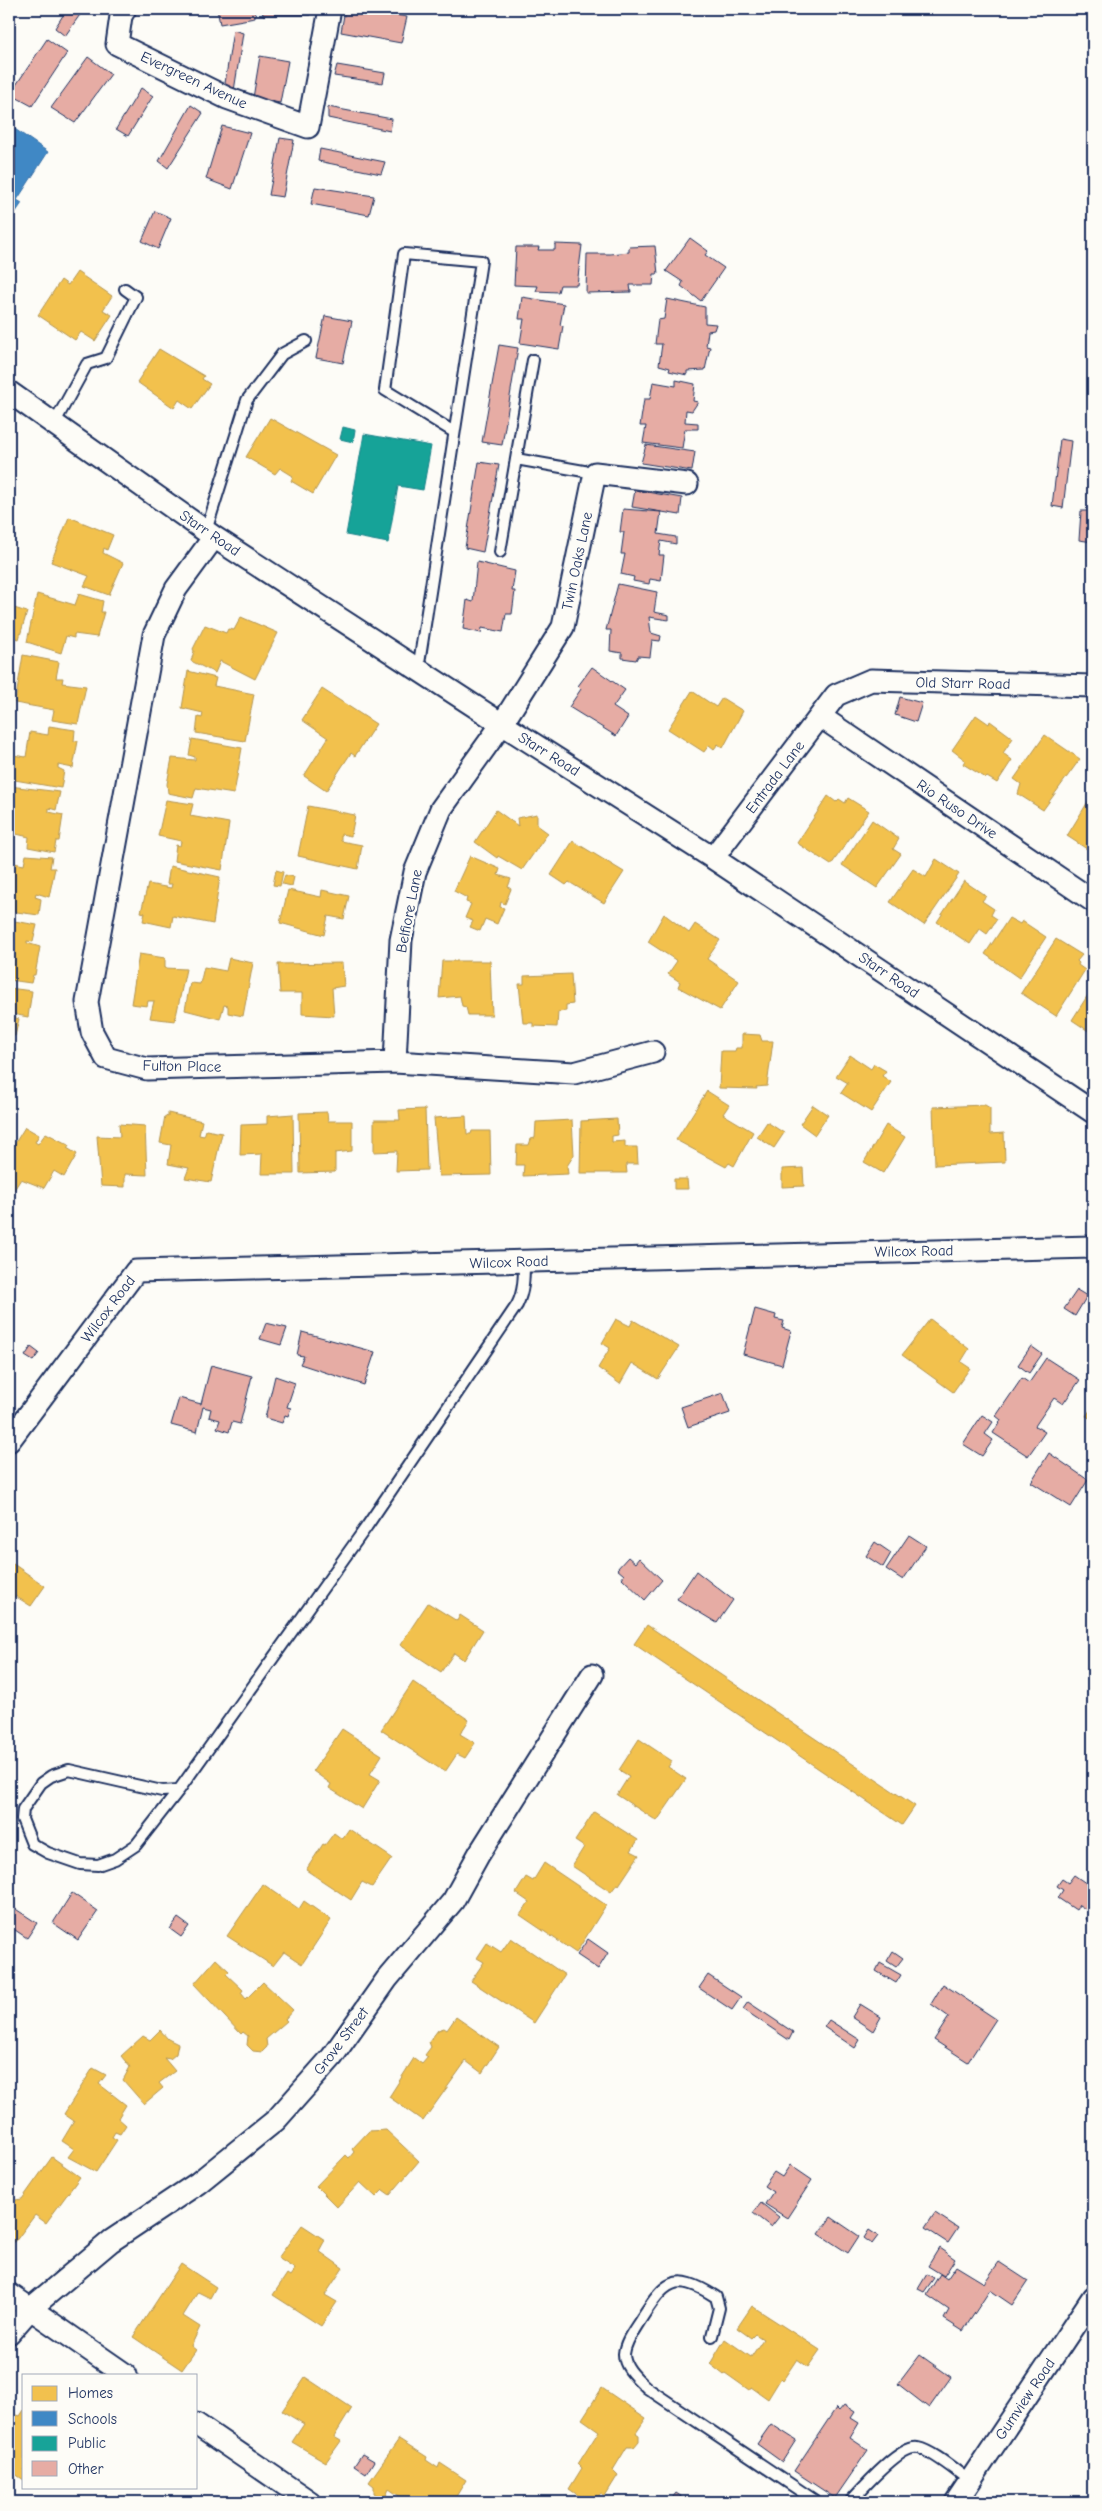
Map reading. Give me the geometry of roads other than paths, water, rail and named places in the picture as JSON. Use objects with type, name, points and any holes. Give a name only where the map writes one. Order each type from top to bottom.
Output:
[{"type":"street","name":"Evergreen Avenue","points":[[125,9],[121,16],[117,44],[227,98],[308,127],[330,9]]},
{"type":"street","name":"Starr Road","points":[[9,392],[210,534],[418,670],[714,858],[1093,1112]]},
{"type":"street","points":[[595,473],[687,484]]},
{"type":"street","name":"Twin Oaks Lane","points":[[502,724],[563,627],[595,473]]},
{"type":"street","name":"Fulton Place","points":[[210,534],[176,589],[154,635],[86,1002],[92,1032],[106,1058],[147,1069],[395,1062],[574,1074],[653,1052]]},
{"type":"street","name":"Old Starr Road","points":[[836,695],[872,680],[1093,686]]},
{"type":"street","name":"Entrada Lane","points":[[714,858],[821,718],[836,695]]},
{"type":"street","name":"Rio Ruso Drive","points":[[821,718],[1093,901]]},
{"type":"street","name":"Belfiore Lane","points":[[395,1062],[401,940],[415,872],[441,809],[502,724]]},
{"type":"street","name":"Wilcox Road","points":[[9,1441],[136,1271],[1093,1247]]},
{"type":"street","name":"Grove Street","points":[[9,2333],[30,2309],[111,2241],[198,2183],[276,2120],[332,2057],[387,1979],[453,1901],[478,1854],[592,1675]]},
{"type":"street","points":[[9,2294],[125,2374]]},
{"type":"street","name":"Gumview Road","points":[[956,2502],[1093,2296]]},
{"type":"street","points":[[198,2425],[310,2502]]},
{"type":"lane","points":[[418,670],[481,261],[404,254],[385,390],[454,432]]},
{"type":"lane","points":[[54,424],[87,364],[106,358],[136,297],[125,289]]},
{"type":"lane","points":[[210,534],[247,400],[282,354],[306,341]]},
{"type":"lane","points":[[500,552],[533,360]]},
{"type":"lane","points":[[516,459],[595,473]]},
{"type":"lane","points":[[179,1790],[162,1791],[69,1770],[51,1776],[41,1784],[23,1809],[22,1819],[32,1844],[80,1864],[98,1865],[115,1859],[136,1845],[179,1790],[367,1526],[517,1305],[522,1295],[524,1283],[524,1261]]},
{"type":"lane","points":[[712,2336],[719,2308],[716,2296],[685,2282],[673,2283],[658,2292],[630,2337],[624,2353],[626,2364],[634,2376],[647,2388],[817,2502]]},
{"type":"lane","points":[[850,2502],[894,2458],[907,2449],[917,2447],[970,2481]]}]
